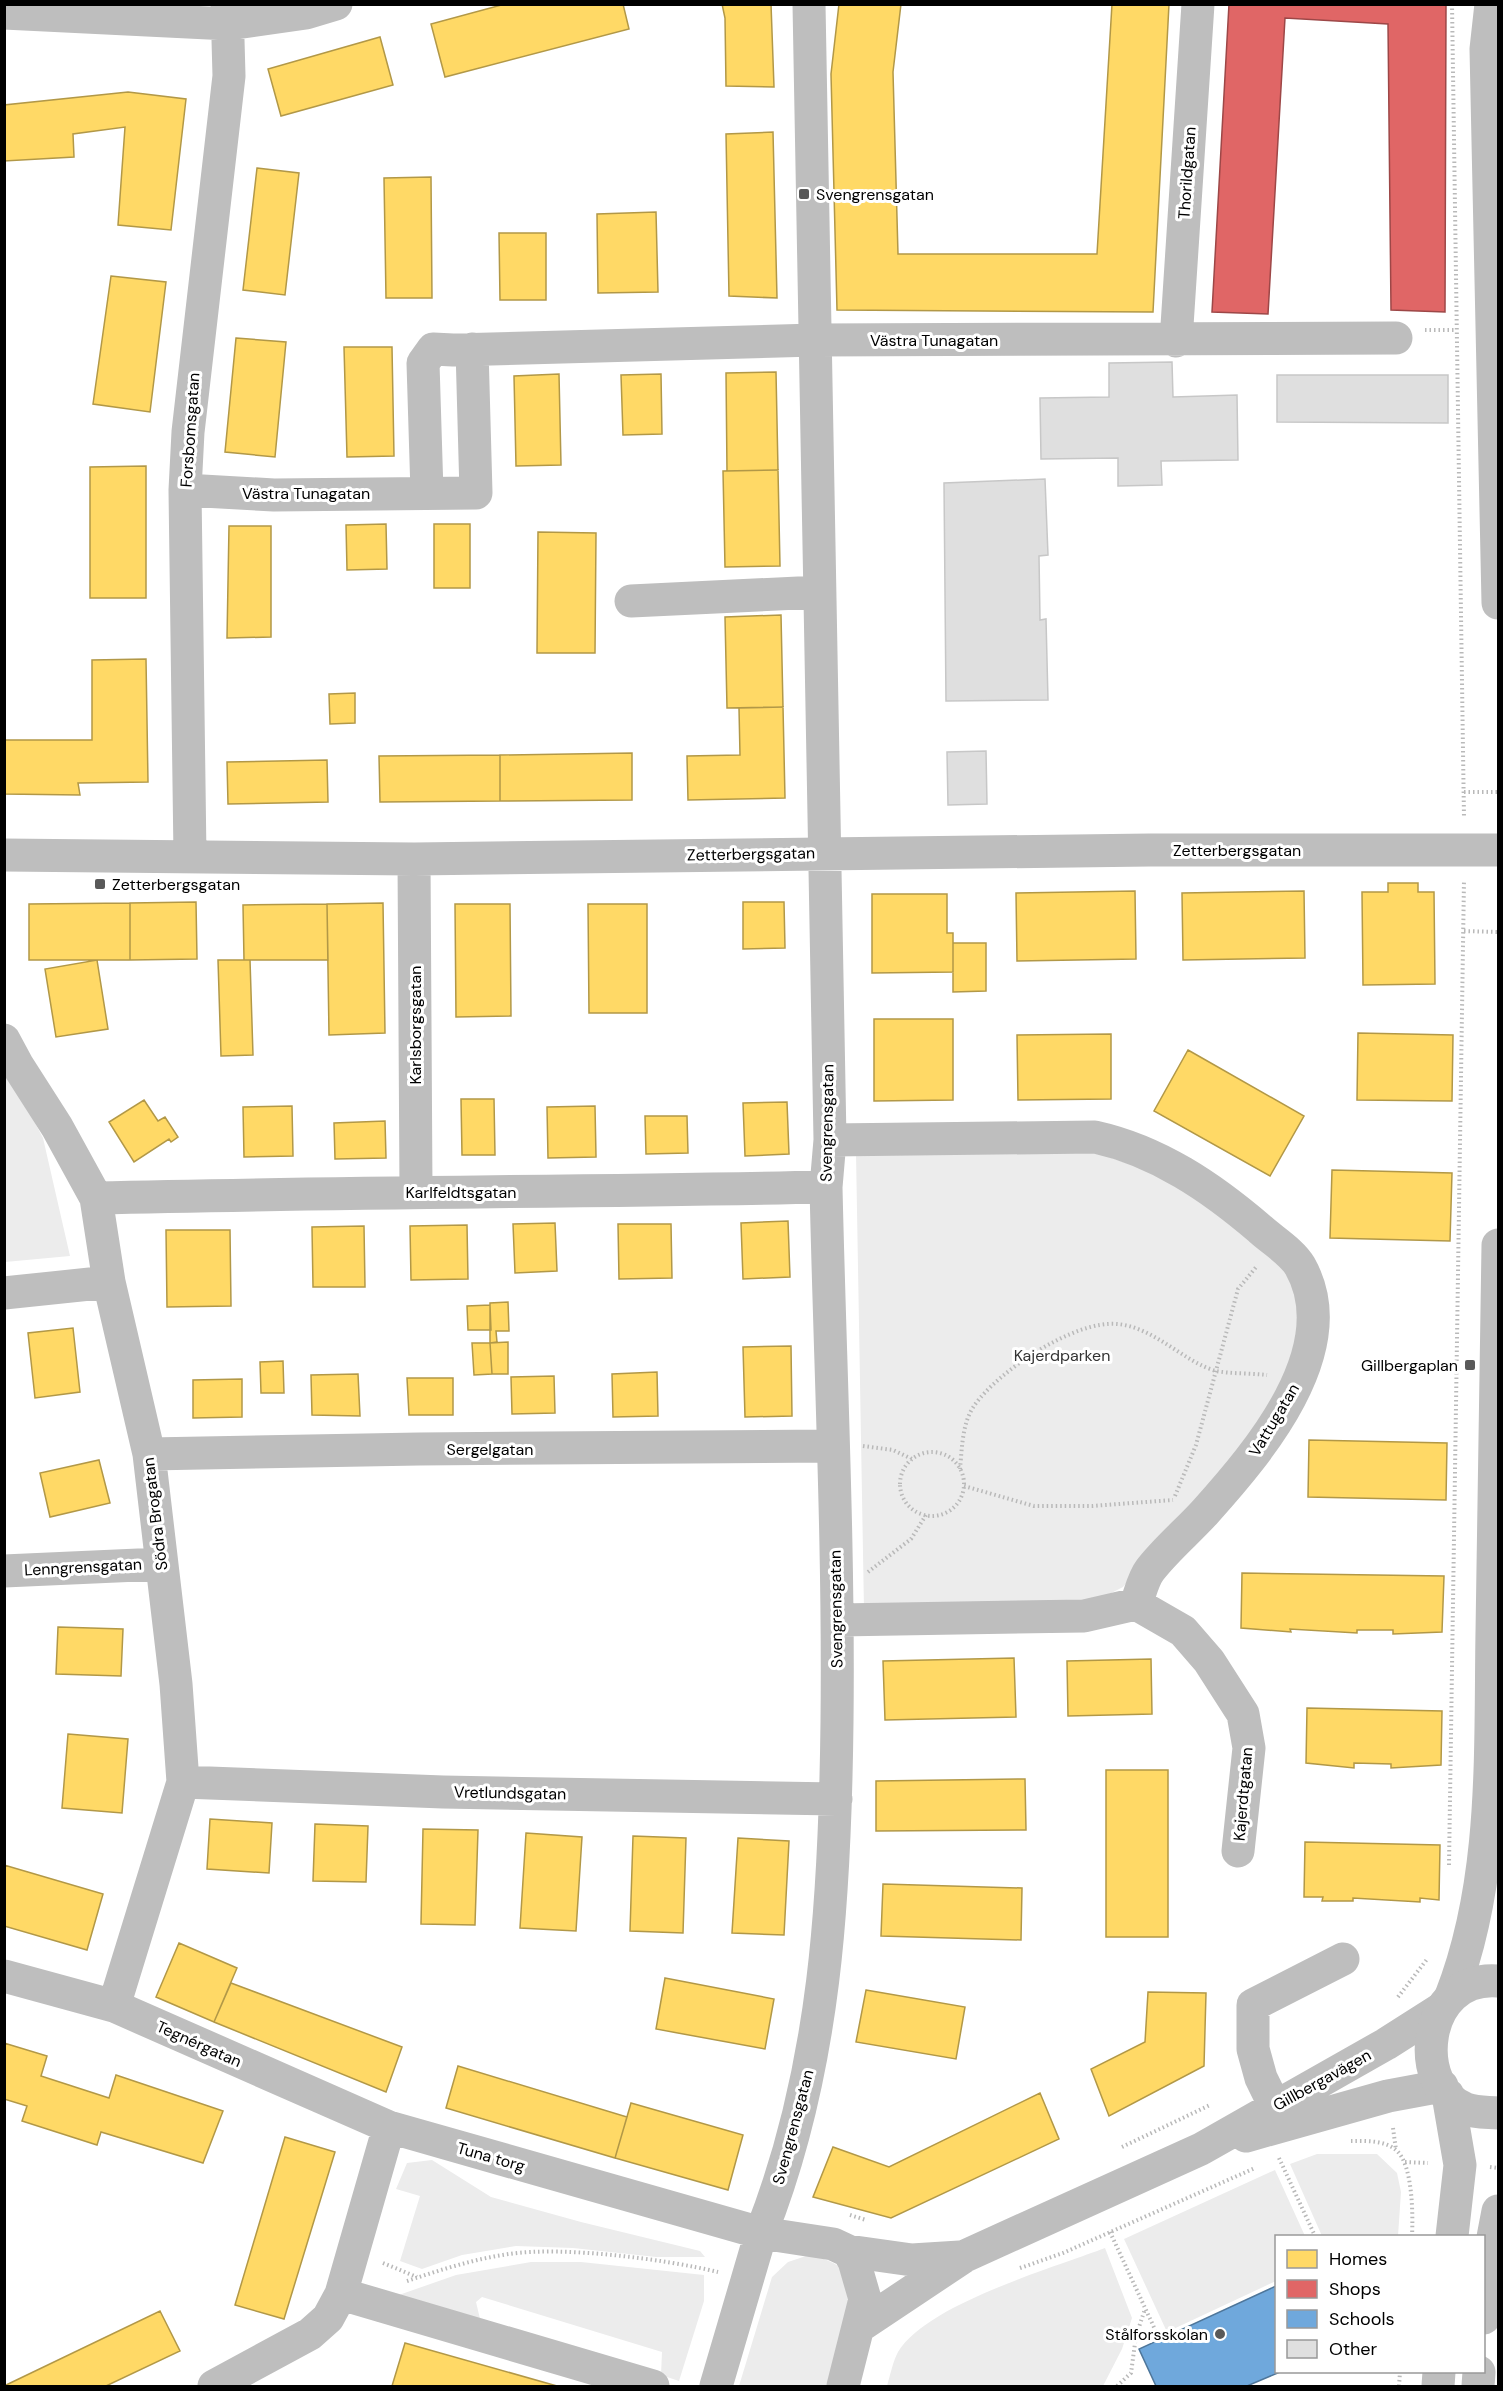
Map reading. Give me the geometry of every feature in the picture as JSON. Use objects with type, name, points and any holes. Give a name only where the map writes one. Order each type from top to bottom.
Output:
[{"type":"street","points":[[4,13],[306,13],[336,4]]},
{"type":"street","name":"Svengrensgatan","points":[[716,2386],[761,2233],[779,2185],[805,2096],[826,1968],[836,1799],[838,1606],[826,1187],[830,1140],[809,4]]},
{"type":"street","name":"Thorildgatan","points":[[1176,340],[1198,4]]},
{"type":"street","points":[[1491,4],[1487,61],[1498,603]]},
{"type":"street","name":"Forsbomsgatan","points":[[190,857],[185,490],[188,432],[229,76],[228,14]]},
{"type":"street","name":"Västra Tunagatan","points":[[427,493],[423,363],[433,349],[815,340],[1396,338]]},
{"type":"street","name":"Västra Tunagatan","points":[[185,490],[274,495],[476,493],[472,349]]},
{"type":"street","points":[[631,601],[819,592]]},
{"type":"street","name":"Zetterbergsgatan","points":[[4,855],[414,859],[823,853],[1498,850]]},
{"type":"street","name":"Karlsborgsgatan","points":[[414,859],[416,1191]]},
{"type":"street","name":"Södra Brogatan","points":[[4,1040],[57,1127],[96,1198],[109,1282],[148,1454],[176,1683],[183,1782],[114,2006]]},
{"type":"street","name":"Vattugatan","points":[[830,1140],[1095,1137],[1128,1144],[1158,1157],[1230,1204],[1299,1265],[1310,1293],[1312,1328],[1299,1378],[1263,1445],[1149,1572],[1136,1604]]},
{"type":"street","name":"Karlfeldtsgatan","points":[[96,1198],[416,1191],[542,1193],[826,1187]]},
{"type":"street","points":[[1452,2235],[1460,2165],[1445,2090],[1433,2067],[1431,2048],[1433,2028],[1467,1955],[1489,1821],[1498,1245]]},
{"type":"street","points":[[4,1293],[109,1282]]},
{"type":"street","name":"Sergelgatan","points":[[148,1454],[419,1449],[832,1446]]},
{"type":"street","name":"Lenngrensgatan","points":[[4,1571],[161,1564]]},
{"type":"street","points":[[838,1606],[1084,1616],[1136,1604]]},
{"type":"street","name":"Kajerdtgatan","points":[[1136,1604],[1183,1631],[1209,1661],[1243,1714],[1249,1748],[1238,1851]]},
{"type":"street","name":"Vretlundsgatan","points":[[183,1782],[443,1792],[836,1799]]},
{"type":"street","points":[[1489,1821],[1498,1879]]},
{"type":"street","points":[[1283,2128],[1261,2078],[1253,2049],[1253,2005],[1343,1959]]},
{"type":"street","name":"Tegnérgatan","points":[[4,1976],[114,2006],[389,2127]]},
{"type":"street","name":"Gillbergavägen","points":[[1283,2128],[1386,2044],[1446,2003],[1465,1986],[1498,1981]]},
{"type":"street","points":[[1445,2090],[1465,2109],[1498,2113]]},
{"type":"street","name":"Gillbergavägen","points":[[860,2326],[965,2256],[1201,2149],[1283,2128],[1388,2096],[1445,2090]]},
{"type":"street","points":[[214,2386],[310,2334],[328,2318],[345,2296],[353,2251],[389,2127]]},
{"type":"street","name":"Tuna torg","points":[[389,2127],[761,2233],[813,2240],[848,2251]]},
{"type":"street","points":[[1485,2312],[1498,2211]]},
{"type":"street","points":[[843,2386],[865,2299],[858,2270],[848,2251]]},
{"type":"street","name":"Gillbergavägen","points":[[848,2251],[912,2260],[965,2256]]},
{"type":"street","points":[[345,2296],[653,2386]]},
{"type":"path","points":[[1449,1873],[1465,850],[1452,4]]},
{"type":"path","points":[[1464,792],[1498,792]]},
{"type":"path","points":[[1464,931],[1498,932]]},
{"type":"path","points":[[1184,1535],[1173,1500],[1196,1445],[1238,1289],[1251,1271],[1280,1246]]},
{"type":"path","points":[[960,1469],[946,1455],[925,1452],[912,1459],[901,1473],[902,1495],[916,1511],[926,1515],[936,1515],[954,1507],[964,1486],[960,1469],[966,1424],[972,1408],[1004,1374],[1052,1342],[1072,1334],[1115,1323],[1133,1327],[1215,1370],[1299,1378]]},
{"type":"path","points":[[832,1446],[872,1446],[893,1450],[912,1459]]},
{"type":"path","points":[[964,1486],[1034,1506],[1092,1506],[1173,1500]]},
{"type":"path","points":[[838,1606],[911,1539],[926,1515]]},
{"type":"path","points":[[1391,2004],[1424,1966],[1433,1950]]},
{"type":"path","points":[[1111,2153],[1217,2102]]},
{"type":"path","points":[[1283,2128],[1279,2157],[1315,2235]]},
{"type":"path","points":[[1350,2140],[1381,2142],[1396,2151],[1405,2162],[1413,2214],[1412,2235]]},
{"type":"path","points":[[1268,2162],[1279,2157]]},
{"type":"path","points":[[1014,2270],[1063,2253],[1258,2167]]},
{"type":"path","points":[[848,2214],[876,2223]]},
{"type":"path","points":[[1110,2232],[1158,2336]]},
{"type":"path","points":[[353,2251],[418,2277]]},
{"type":"path","points":[[345,2296],[510,2254],[582,2253],[698,2267],[719,2272]]},
{"type":"path","points":[[1118,2386],[1131,2373],[1136,2336],[1146,2308]]},
{"type":"green space","points":[[4,1064],[43,1138],[70,1256],[5,1262]]},
{"type":"green space","name":"Kajerdparken","points":[[1088,1150],[1161,1175],[1229,1216],[1293,1277],[1306,1309],[1297,1373],[1263,1436],[1123,1587],[1084,1607],[864,1610],[856,1153]]},
{"type":"green space","points":[[1317,2154],[1377,2154],[1397,2173],[1401,2192],[1398,2235],[1322,2235],[1290,2164]]},
{"type":"green space","points":[[432,2160],[491,2197],[700,2251],[705,2257],[656,2257],[573,2248],[516,2246],[462,2255],[422,2269],[400,2261],[420,2196],[396,2189],[407,2163]]},
{"type":"green space","points":[[1275,2170],[1305,2235],[1275,2235],[1275,2281],[1167,2332],[1124,2239]]},
{"type":"green space","points":[[1105,2248],[1132,2318],[1122,2349],[1103,2386],[887,2386],[898,2352],[913,2335],[935,2318],[963,2303],[1024,2277]]},
{"type":"green space","points":[[806,2256],[825,2259],[837,2265],[846,2273],[851,2288],[849,2316],[829,2386],[739,2386],[772,2277],[788,2262]]},
{"type":"green space","points":[[531,2262],[581,2262],[704,2275],[704,2301],[679,2381],[661,2375],[662,2352],[482,2297],[476,2302],[481,2323],[396,2296],[456,2275]]},
{"type":"building: Homes","points":[[505,4],[623,4],[629,29],[445,77],[431,24]]},
{"type":"building: Homes","points":[[722,4],[771,4],[774,87],[726,86],[725,18]]},
{"type":"building: Homes","points":[[839,4],[901,4],[893,72],[898,254],[1097,254],[1112,4],[1169,4],[1153,312],[837,310],[831,74]]},
{"type":"building: Homes","points":[[380,37],[393,85],[281,116],[268,69]]},
{"type":"building: Homes","points":[[128,92],[186,99],[171,230],[118,225],[125,127],[73,134],[74,157],[4,161],[4,105]]},
{"type":"building: Homes","points":[[773,132],[777,298],[729,296],[726,134]]},
{"type":"building: Homes","points":[[257,168],[299,173],[285,295],[243,290]]},
{"type":"building: Homes","points":[[431,177],[432,298],[386,298],[384,178]]},
{"type":"building: Homes","points":[[656,212],[658,292],[598,293],[597,214]]},
{"type":"building: Homes","points":[[499,233],[546,233],[546,300],[500,300]]},
{"type":"building: Homes","points":[[111,276],[166,282],[150,412],[93,404]]},
{"type":"building: Homes","points":[[236,338],[286,342],[275,457],[225,452]]},
{"type":"building: Homes","points":[[344,347],[392,347],[394,456],[347,457]]},
{"type":"building: Homes","points":[[776,372],[778,470],[727,471],[726,373]]},
{"type":"building: Homes","points":[[559,374],[561,465],[516,466],[514,376]]},
{"type":"building: Homes","points":[[661,374],[662,434],[623,435],[621,375]]},
{"type":"building: Homes","points":[[146,466],[146,598],[90,598],[90,467]]},
{"type":"building: Homes","points":[[778,470],[780,566],[725,567],[723,471]]},
{"type":"building: Homes","points":[[386,524],[387,569],[347,570],[346,525]]},
{"type":"building: Homes","points":[[434,524],[470,524],[470,588],[434,588]]},
{"type":"building: Homes","points":[[229,526],[271,526],[271,637],[227,638]]},
{"type":"building: Homes","points":[[538,532],[596,533],[595,653],[537,653]]},
{"type":"building: Homes","points":[[781,615],[783,707],[727,708],[725,617]]},
{"type":"building: Homes","points":[[146,659],[148,782],[78,783],[80,795],[4,794],[4,740],[92,740],[92,660]]},
{"type":"building: Homes","points":[[355,693],[355,723],[330,724],[329,694]]},
{"type":"building: Homes","points":[[783,707],[785,798],[688,800],[687,756],[740,755],[739,708]]},
{"type":"building: Homes","points":[[632,753],[632,800],[500,801],[500,755]]},
{"type":"building: Homes","points":[[500,755],[500,801],[380,802],[379,756]]},
{"type":"building: Homes","points":[[327,760],[328,802],[228,804],[227,762]]},
{"type":"building: Homes","points":[[1388,883],[1418,883],[1418,892],[1434,892],[1435,984],[1363,985],[1362,892],[1388,892]]},
{"type":"building: Homes","points":[[1135,891],[1136,959],[1017,961],[1016,893]]},
{"type":"building: Homes","points":[[1304,891],[1305,958],[1183,960],[1182,893]]},
{"type":"building: Homes","points":[[872,894],[947,894],[947,933],[953,933],[953,972],[872,973]]},
{"type":"building: Homes","points":[[196,902],[197,959],[130,960],[130,903]]},
{"type":"building: Homes","points":[[743,902],[784,902],[785,948],[743,949]]},
{"type":"building: Homes","points":[[130,903],[130,960],[29,960],[29,904]]},
{"type":"building: Homes","points":[[383,903],[385,1033],[329,1035],[327,904]]},
{"type":"building: Homes","points":[[327,904],[328,960],[244,960],[243,905]]},
{"type":"building: Homes","points":[[455,904],[510,904],[511,1016],[456,1017]]},
{"type":"building: Homes","points":[[588,904],[647,904],[647,1013],[589,1013]]},
{"type":"building: Homes","points":[[953,943],[986,943],[986,991],[953,992]]},
{"type":"building: Homes","points":[[97,960],[108,1029],[56,1037],[45,969]]},
{"type":"building: Homes","points":[[218,960],[250,960],[253,1055],[221,1056]]},
{"type":"building: Homes","points":[[874,1019],[953,1019],[953,1100],[874,1101]]},
{"type":"building: Homes","points":[[1358,1033],[1453,1035],[1452,1101],[1357,1100]]},
{"type":"building: Homes","points":[[1111,1034],[1111,1099],[1018,1100],[1017,1035]]},
{"type":"building: Homes","points":[[1188,1050],[1304,1116],[1270,1176],[1154,1111]]},
{"type":"building: Homes","points":[[461,1099],[494,1099],[495,1155],[462,1155]]},
{"type":"building: Homes","points":[[144,1100],[158,1121],[165,1117],[178,1137],[171,1142],[169,1139],[134,1162],[109,1122]]},
{"type":"building: Homes","points":[[787,1102],[789,1154],[745,1156],[743,1103]]},
{"type":"building: Homes","points":[[292,1106],[293,1156],[244,1157],[243,1107]]},
{"type":"building: Homes","points":[[595,1106],[596,1157],[548,1158],[547,1107]]},
{"type":"building: Homes","points":[[645,1116],[687,1116],[688,1153],[646,1154]]},
{"type":"building: Homes","points":[[385,1121],[386,1158],[335,1159],[334,1123]]},
{"type":"building: Homes","points":[[1332,1170],[1452,1173],[1450,1241],[1330,1238]]},
{"type":"building: Homes","points":[[788,1221],[790,1277],[743,1279],[741,1223]]},
{"type":"building: Homes","points":[[555,1223],[557,1271],[515,1273],[513,1224]]},
{"type":"building: Homes","points":[[618,1224],[671,1224],[672,1278],[619,1279]]},
{"type":"building: Homes","points":[[467,1225],[468,1279],[411,1280],[410,1226]]},
{"type":"building: Homes","points":[[364,1226],[365,1287],[313,1287],[312,1227]]},
{"type":"building: Homes","points":[[166,1230],[230,1230],[231,1306],[167,1307]]},
{"type":"building: Homes","points":[[508,1302],[509,1331],[496,1331],[497,1342],[490,1343],[490,1303]]},
{"type":"building: Homes","points":[[490,1305],[491,1330],[468,1330],[467,1306]]},
{"type":"building: Homes","points":[[73,1328],[80,1392],[35,1398],[28,1333]]},
{"type":"building: Homes","points":[[508,1342],[508,1374],[492,1374],[490,1343]]},
{"type":"building: Homes","points":[[472,1343],[490,1343],[492,1374],[474,1375]]},
{"type":"building: Homes","points":[[791,1346],[792,1416],[745,1417],[743,1347]]},
{"type":"building: Homes","points":[[283,1361],[284,1393],[261,1393],[260,1362]]},
{"type":"building: Homes","points":[[657,1372],[658,1416],[613,1417],[612,1374]]},
{"type":"building: Homes","points":[[358,1374],[360,1416],[312,1415],[311,1375]]},
{"type":"building: Homes","points":[[554,1376],[555,1413],[512,1414],[511,1377]]},
{"type":"building: Homes","points":[[407,1378],[453,1378],[453,1415],[409,1415]]},
{"type":"building: Homes","points":[[242,1379],[242,1417],[193,1418],[193,1380]]},
{"type":"building: Homes","points":[[1309,1440],[1447,1443],[1446,1500],[1308,1497]]},
{"type":"building: Homes","points":[[99,1460],[110,1503],[50,1517],[40,1473]]},
{"type":"building: Homes","points":[[1242,1573],[1444,1576],[1442,1632],[1393,1634],[1393,1630],[1357,1630],[1357,1633],[1290,1629],[1291,1632],[1241,1628]]},
{"type":"building: Homes","points":[[58,1627],[123,1629],[121,1676],[56,1674]]},
{"type":"building: Homes","points":[[1014,1658],[1016,1717],[885,1720],[883,1661]]},
{"type":"building: Homes","points":[[1151,1659],[1152,1714],[1068,1716],[1067,1661]]},
{"type":"building: Homes","points":[[1307,1708],[1442,1711],[1441,1765],[1391,1768],[1391,1764],[1354,1763],[1354,1768],[1306,1763]]},
{"type":"building: Homes","points":[[68,1734],[128,1739],[122,1813],[62,1808]]},
{"type":"building: Homes","points":[[1106,1770],[1168,1770],[1168,1937],[1106,1937]]},
{"type":"building: Homes","points":[[1025,1779],[1026,1830],[876,1831],[876,1781]]},
{"type":"building: Homes","points":[[210,1819],[272,1823],[269,1873],[207,1869]]},
{"type":"building: Homes","points":[[315,1824],[368,1826],[366,1882],[313,1881]]},
{"type":"building: Homes","points":[[423,1829],[478,1830],[475,1925],[421,1924]]},
{"type":"building: Homes","points":[[526,1833],[582,1837],[576,1931],[520,1928]]},
{"type":"building: Homes","points":[[633,1836],[686,1838],[683,1933],[630,1931]]},
{"type":"building: Homes","points":[[738,1838],[789,1841],[784,1935],[732,1933]]},
{"type":"building: Homes","points":[[1305,1842],[1440,1845],[1439,1900],[1420,1898],[1420,1902],[1353,1898],[1353,1901],[1322,1901],[1323,1897],[1304,1897]]},
{"type":"building: Homes","points":[[4,1865],[103,1894],[87,1950],[4,1926]]},
{"type":"building: Homes","points":[[883,1884],[1022,1888],[1021,1940],[881,1936]]},
{"type":"building: Homes","points":[[179,1943],[237,1968],[214,2022],[156,1997]]},
{"type":"building: Homes","points":[[665,1978],[774,1999],[765,2049],[656,2029]]},
{"type":"building: Homes","points":[[231,1983],[402,2047],[386,2092],[214,2022]]},
{"type":"building: Homes","points":[[866,1990],[965,2007],[956,2059],[856,2042]]},
{"type":"building: Homes","points":[[1148,1992],[1206,1993],[1204,2066],[1109,2116],[1091,2069],[1145,2042]]},
{"type":"building: Homes","points":[[4,2043],[47,2056],[41,2076],[109,2098],[116,2075],[223,2111],[203,2163],[101,2132],[97,2145],[22,2121],[27,2106],[4,2099]]},
{"type":"building: Homes","points":[[458,2066],[627,2117],[615,2158],[446,2108]]},
{"type":"building: Homes","points":[[1040,2093],[1059,2139],[891,2218],[813,2197],[833,2147],[889,2167]]},
{"type":"building: Homes","points":[[631,2103],[743,2135],[728,2190],[615,2158]]},
{"type":"building: Homes","points":[[285,2137],[335,2152],[284,2319],[235,2305]]},
{"type":"building: Homes","points":[[160,2311],[180,2351],[106,2386],[4,2386]]},
{"type":"building: Homes","points":[[405,2343],[557,2386],[392,2386]]},
{"type":"building: Shops","points":[[1229,4],[1446,4],[1445,312],[1391,310],[1388,24],[1285,18],[1268,314],[1212,312]]},
{"type":"building: Schools","name":"Stålforsskolan","points":[[1275,2286],[1275,2373],[1278,2373],[1247,2386],[1156,2386],[1139,2349]]},
{"type":"building: Other","points":[[1172,362],[1173,397],[1237,395],[1238,460],[1161,461],[1162,485],[1118,486],[1118,458],[1041,459],[1040,398],[1109,397],[1109,363]]},
{"type":"building: Other","points":[[1277,375],[1448,375],[1448,423],[1277,422]]},
{"type":"building: Other","points":[[1045,479],[1048,555],[1039,556],[1040,620],[1046,619],[1048,700],[946,701],[944,483]]},
{"type":"building: Other","points":[[986,751],[987,804],[948,805],[947,752]]},
{"type":"place","name":"Svengrensgatan","points":[[804,194]]},
{"type":"place","name":"Zetterbergsgatan","points":[[100,884]]},
{"type":"place","name":"Gillbergaplan","points":[[1470,1365]]},
{"type":"place","name":"Stålforsskolan","points":[[1220,2334]]}]
